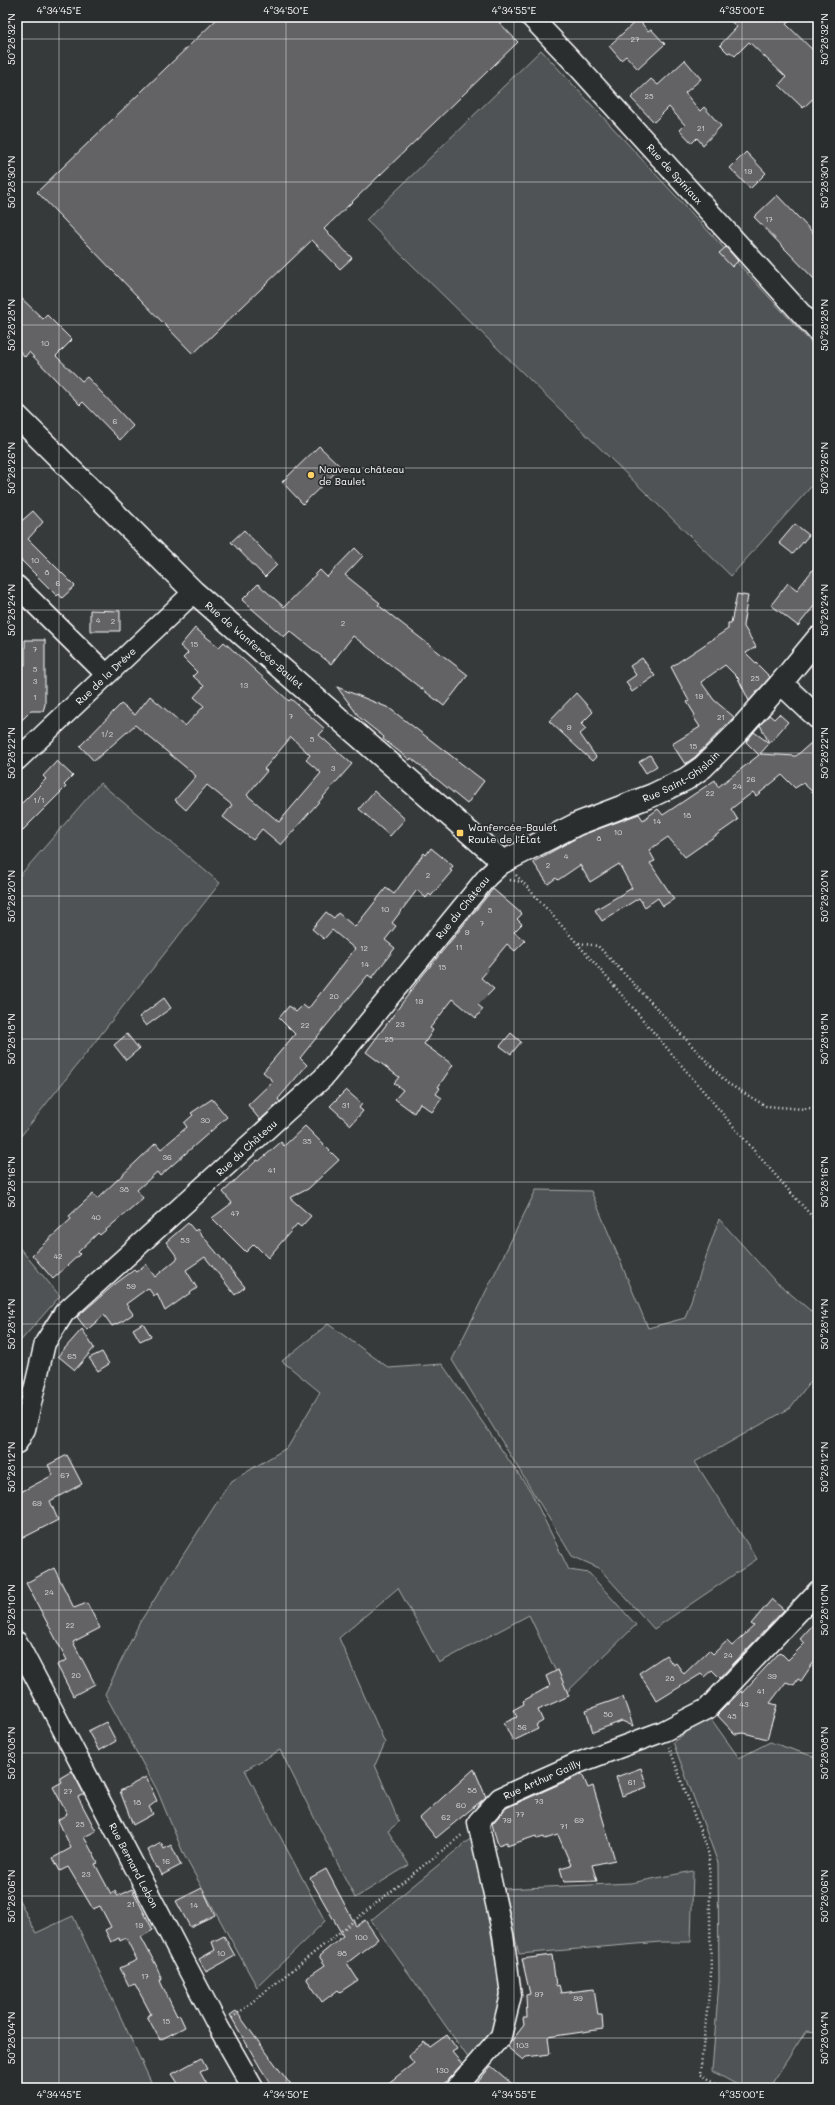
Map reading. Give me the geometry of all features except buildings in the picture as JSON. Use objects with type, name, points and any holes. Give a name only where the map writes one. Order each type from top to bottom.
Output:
[{"type":"main road","name":"Rue de Wanfercée-Baulet","points":[[17,416],[194,592],[503,862]]},
{"type":"main road","name":"Rue Saint-Ghislain","points":[[503,862],[577,824],[653,795],[686,779],[703,766],[734,735],[781,684],[818,638]]},
{"type":"main road","points":[[781,684],[818,718]]},
{"type":"street","name":"Rue de Spiniaux","points":[[531,17],[570,58],[818,332]]},
{"type":"street","points":[[17,586],[106,674]]},
{"type":"street","name":"Rue de la Drève","points":[[17,760],[194,592]]},
{"type":"street","name":"Rue du Château","points":[[17,1443],[25,1429],[45,1343],[64,1314],[323,1078],[487,877],[503,862]]},
{"type":"street","name":"Rue Arthur Gailly","points":[[478,1822],[500,1798],[578,1763],[664,1732],[707,1709],[818,1591]]},
{"type":"street","name":"Rue Bernard Lebon","points":[[17,1642],[219,2028],[253,2088]]},
{"type":"street","points":[[456,2088],[501,2036],[511,1995],[503,1935],[478,1822]]},
{"type":"path","points":[[503,862],[578,943],[771,1172],[818,1223]]},
{"type":"path","points":[[578,943],[598,946],[727,1083],[766,1106],[804,1109],[818,1107]]},
{"type":"path","points":[[664,1732],[709,1855],[711,1975],[700,2074],[725,2088]]},
{"type":"path","points":[[219,2028],[478,1822]]},
{"type":"shaded area","points":[[541,50],[818,350],[818,479],[731,576],[366,220]]},
{"type":"shaded area","points":[[100,783],[220,883],[17,1141],[17,879]]},
{"type":"shaded area","points":[[536,1190],[591,1191],[648,1328],[685,1318],[719,1219],[774,1280],[818,1317],[818,1375],[807,1386],[790,1408],[695,1462],[757,1559],[654,1629],[599,1568],[572,1556],[452,1360]]},
{"type":"shaded area","points":[[17,1245],[60,1296],[17,1345]]},
{"type":"shaded area","points":[[328,1324],[389,1368],[442,1364],[531,1492],[569,1570],[589,1573],[636,1625],[566,1693],[529,1615],[439,1663],[398,1588],[339,1638],[385,1743],[375,1765],[399,1822],[388,1831],[409,1865],[355,1898],[280,1750],[245,1770],[325,1921],[257,1987],[184,1855],[157,1790],[105,1694],[140,1622],[230,1482],[288,1447],[320,1392],[282,1361]]},
{"type":"shaded area","points":[[709,1716],[739,1758],[770,1742],[818,1758],[818,2032],[806,2031],[769,2088],[743,2088],[712,2071],[719,1981],[718,1863],[673,1742]]},
{"type":"shaded area","points":[[475,1835],[501,1995],[495,2026],[469,2059],[371,1920]]},
{"type":"shaded area","points":[[693,1871],[691,1942],[661,1942],[519,1954],[504,1889],[631,1883]]},
{"type":"shaded area","points":[[17,1896],[36,1933],[73,1916],[154,2088],[17,2088]]},
{"type":"place","name":"Nouveau château de Baulet","points":[[311,475]]},
{"type":"place","name":"Wanfercée-Baulet Route de l'État","points":[[460,833]]}]
